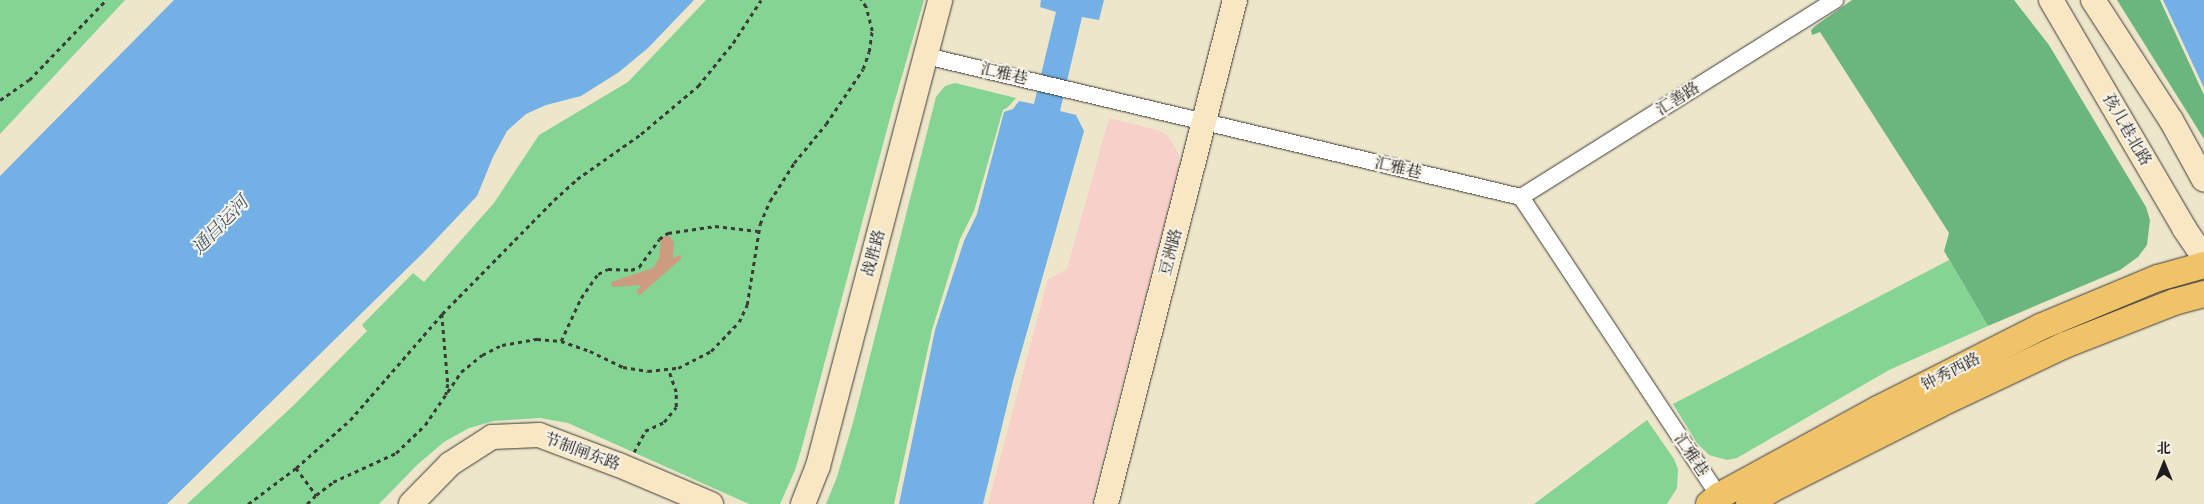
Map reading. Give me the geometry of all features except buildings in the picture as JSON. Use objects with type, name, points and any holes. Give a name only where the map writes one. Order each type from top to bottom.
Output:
[{"type":"main road","name":"钟秀西路","points":[[1714,500],[1878,409],[2040,327],[2158,278],[2204,264]]},
{"type":"main road","name":"钟秀西路","points":[[1749,504],[1772,489],[1921,414],[2065,345],[2174,302],[2204,294]]},
{"type":"street","name":"战胜路","points":[[803,504],[818,466],[940,0]]},
{"type":"street","name":"豆洲路","points":[[1106,504],[1235,0]]},
{"type":"street","name":"汇善路","points":[[1521,197],[1835,0]]},
{"type":"street","name":"孩儿巷北路","points":[[2051,0],[2184,228],[2204,258]]},
{"type":"street","points":[[2093,0],[2171,120],[2204,180]]},
{"type":"street","name":"汇雅巷","points":[[926,56],[1521,197],[1714,500]]},
{"type":"street","name":"节制闸东路","points":[[411,504],[450,464],[492,437],[539,435],[619,465],[711,504]]},
{"type":"path","points":[[0,100],[29,80],[106,0]]},
{"type":"path","points":[[248,504],[296,468],[350,420],[442,314],[565,189],[648,128],[698,86],[733,44],[761,0]]},
{"type":"path","points":[[307,504],[316,495],[348,474],[396,453],[425,425],[461,372],[472,362],[502,345],[537,339],[561,341],[623,367],[648,371],[668,369],[692,362],[711,351],[739,322],[751,289],[758,231],[763,215],[779,185],[854,86],[863,69],[869,52],[872,31],[868,13],[861,0]]},
{"type":"path","points":[[561,341],[581,298],[598,274],[608,269],[630,270],[639,267],[659,239],[668,233],[715,226],[758,231]]},
{"type":"path","points":[[442,314],[448,384],[445,397]]},
{"type":"path","points":[[632,457],[641,435],[645,431],[664,422],[676,407],[676,392],[668,369]]},
{"type":"path","points":[[296,468],[316,495]]},
{"type":"shaded area","points":[[1109,118],[1158,130],[1168,136],[1179,155],[1178,171],[1091,504],[988,504],[1048,279],[1067,269]]},
{"type":"green space","points":[[0,0],[125,0],[0,134]]},
{"type":"green space","points":[[706,0],[924,0],[893,107],[802,447],[795,470],[780,504],[749,504],[568,423],[540,418],[494,421],[469,428],[444,442],[418,464],[379,504],[187,504],[294,405],[367,331],[362,325],[413,273],[424,282],[494,203],[539,135],[628,82]]},
{"type":"green space","points":[[1852,0],[2014,0],[2049,45],[2146,207],[2150,220],[2147,245],[2138,257],[2120,270],[1988,326],[1944,251],[1949,233],[1820,32],[1812,35],[1811,30],[1815,26]]},
{"type":"green space","points":[[2117,0],[2160,0],[2204,95],[2204,139]]},
{"type":"green space","points":[[955,83],[1016,98],[1003,110],[974,211],[960,239],[932,330],[894,504],[826,504],[837,477],[854,419],[936,97],[945,86]]},
{"type":"green space","points":[[1949,260],[1988,326],[1889,370],[1737,458],[1727,460],[1709,455],[1697,443],[1673,404]]},
{"type":"green space","points":[[1647,420],[1674,459],[1678,469],[1677,488],[1667,504],[1534,504]]},
{"type":"water","name":"通吕运河","points":[[174,0],[694,0],[648,48],[619,72],[581,96],[546,105],[526,114],[507,131],[493,157],[477,196],[426,250],[167,504],[0,504],[0,176]]},
{"type":"water","points":[[1041,0],[1104,0],[1099,20],[1082,17],[1060,111],[1076,115],[1084,131],[1013,381],[983,504],[899,504],[935,330],[964,241],[977,214],[1004,112],[1013,109],[1019,101],[1034,104],[1056,12],[1040,7]]},
{"type":"water","points":[[2163,0],[2204,0],[2204,88]]}]
